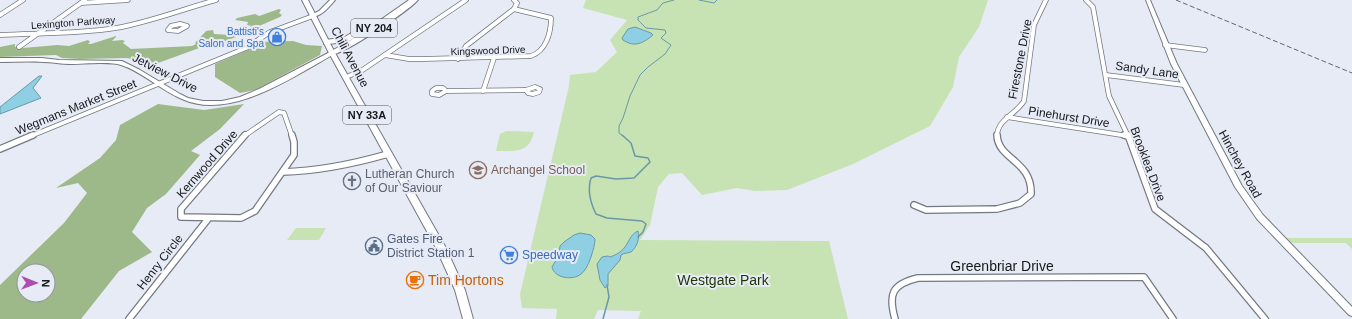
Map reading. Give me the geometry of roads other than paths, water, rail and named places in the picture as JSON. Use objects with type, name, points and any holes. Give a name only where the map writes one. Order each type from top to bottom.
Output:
[{"type":"highway","name":"NY 204","points":[[332,53],[408,0]]},
{"type":"highway","name":"NY 204","points":[[332,53],[350,45],[414,0]]},
{"type":"highway","points":[[327,42],[345,40],[369,27]]},
{"type":"main road","name":"Chili Avenue","points":[[304,0],[441,248],[460,290],[468,319]]},
{"type":"street","points":[[0,15],[23,0]]},
{"type":"street","points":[[19,47],[85,0]]},
{"type":"street","points":[[81,3],[128,0]]},
{"type":"street","name":"Lexington Parkway","points":[[0,32],[103,27],[161,16],[206,0]]},
{"type":"street","name":"Lexington Parkway","points":[[0,35],[102,30],[161,16],[216,0]]},
{"type":"street","points":[[313,16],[321,12],[333,0]]},
{"type":"street","points":[[346,77],[361,71],[466,0]]},
{"type":"street","points":[[458,59],[466,46],[514,9],[517,4],[514,0]]},
{"type":"street","name":"Firestone Drive","points":[[914,205],[926,210],[987,210],[1013,206],[1025,200],[1031,194],[1032,189],[1028,175],[1003,149],[998,140],[998,131],[1007,118],[1018,110],[1024,101],[1034,24],[1046,0]]},
{"type":"street","name":"Brooklea Drive","points":[[1086,0],[1093,7],[1109,96],[1128,136],[1155,210],[1206,248],[1265,319]]},
{"type":"street","name":"Hinchey Road","points":[[1148,0],[1165,45],[1184,85],[1250,205],[1264,222],[1352,313]]},
{"type":"street","name":"Kingswood Drive","points":[[385,55],[409,59],[458,59],[531,56],[541,52],[544,48],[551,24],[551,18],[514,9]]},
{"type":"street","points":[[161,16],[174,25]]},
{"type":"street","name":"Wegmans Market Street","points":[[0,149],[246,48],[270,32],[313,16]]},
{"type":"street","points":[[1165,45],[1205,50]]},
{"type":"street","name":"Jetview Drive","points":[[0,60],[36,59],[64,62],[115,62],[126,65],[186,99],[206,103],[242,98],[260,92],[332,53]]},
{"type":"street","points":[[483,91],[494,58]]},
{"type":"street","name":"Sandy Lane","points":[[1106,75],[1184,85]]},
{"type":"street","points":[[446,91],[526,90]]},
{"type":"street","name":"Kernwood Drive","points":[[278,112],[284,113],[295,146],[294,155],[283,172],[258,208],[251,214],[240,218],[185,218],[180,215],[180,212],[244,136],[278,112]]},
{"type":"street","name":"Pinehurst Drive","points":[[1007,118],[1128,136]]},
{"type":"street","points":[[283,172],[300,172],[331,168],[388,154]]},
{"type":"street","name":"Henry Circle","points":[[129,319],[208,218]]},
{"type":"street","name":"Greenbriar Drive","points":[[895,319],[891,298],[894,290],[899,284],[912,279],[1144,278],[1173,319]]},
{"type":"water","points":[[635,27],[653,35],[639,44],[631,44],[623,40],[622,38],[628,29]]},
{"type":"water","points":[[39,76],[42,76],[33,88],[41,98],[0,114],[0,107]]},
{"type":"water","points":[[638,231],[639,234],[635,248],[631,252],[621,255],[620,260],[608,274],[608,286],[605,288],[600,280],[597,264],[602,257],[610,257],[622,251],[634,233]]},
{"type":"water","points":[[580,233],[591,235],[595,239],[589,263],[584,272],[578,276],[569,278],[556,274],[552,267],[559,255],[560,246],[574,235]]},
{"type":"waterway","points":[[623,136],[619,133],[619,126],[630,96],[640,75],[665,54],[671,45],[661,38],[666,33],[665,30],[646,28],[638,20],[638,17],[657,10],[663,3],[674,0]]},
{"type":"waterway","points":[[699,0],[714,3],[717,0]]},
{"type":"waterway","points":[[622,135],[631,143],[635,156],[648,158],[650,162],[634,178],[616,179],[596,176],[591,178],[589,187],[590,196],[596,214],[607,218],[642,221],[646,224],[643,232],[638,237]]},
{"type":"waterway","points":[[603,319],[609,297],[607,285]]},
{"type":"railway","points":[[1176,0],[1352,73]]},
{"type":"place","name":"Battisti's Salon and Spa","points":[[277,37]]},
{"type":"place","name":"Archangel School","points":[[478,170]]},
{"type":"place","name":"Lutheran Church of Our Saviour","points":[[352,181]]},
{"type":"place","name":"Gates Fire District Station 1","points":[[374,246]]},
{"type":"place","name":"Speedway","points":[[509,255]]},
{"type":"place","name":"Tim Hortons","points":[[415,280]]},
{"type":"park label","name":"Westgate Park","points":[[723,280]]}]
